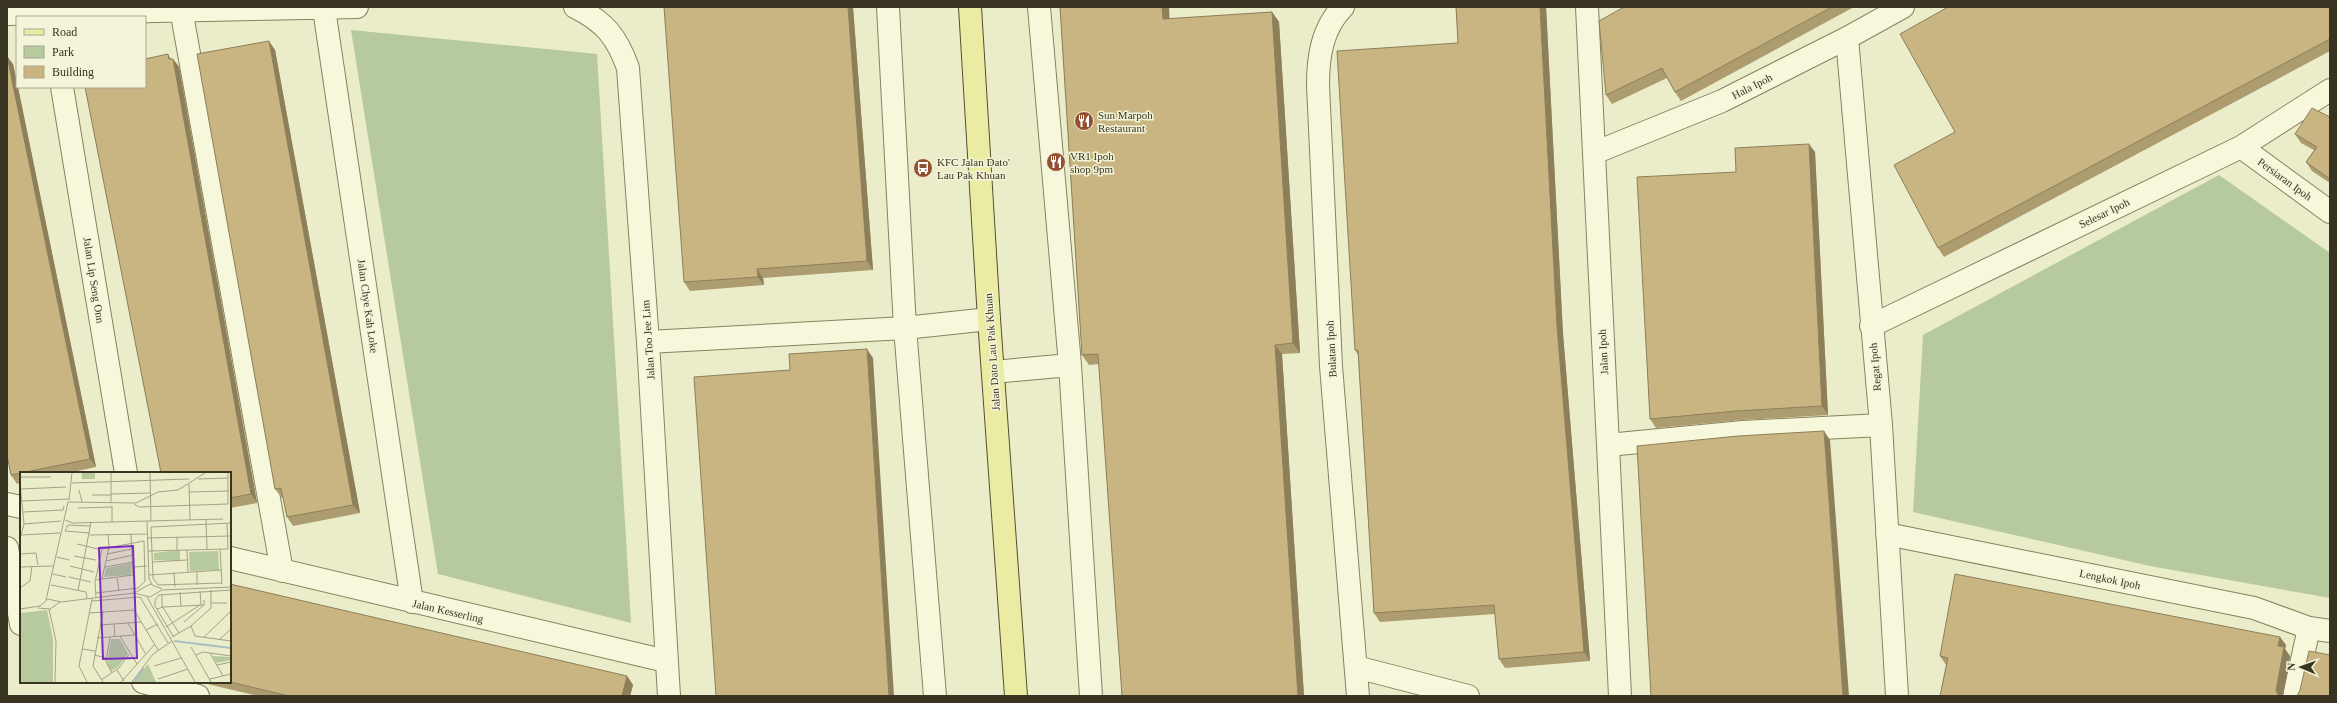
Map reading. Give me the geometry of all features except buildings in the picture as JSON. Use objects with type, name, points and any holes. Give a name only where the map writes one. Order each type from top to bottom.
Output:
[{"type":"main road","name":"Jalan Dato Lau Pak Khuan","points":[[970,7],[989,319],[1016,696]]},
{"type":"street","points":[[7,14],[50,15],[181,9],[324,9],[357,7]]},
{"type":"street","name":"Jalan Too Jee Lim","points":[[575,7],[592,16],[607,29],[620,47],[628,68],[648,342],[669,696]]},
{"type":"street","points":[[888,7],[905,328],[935,696]]},
{"type":"street","points":[[1039,7],[1070,365],[1091,696]]},
{"type":"street","name":"Bulatan Ipoh","points":[[1343,7],[1329,26],[1322,45],[1318,63],[1318,86],[1331,366],[1358,696]]},
{"type":"street","name":"Jalan Ipoh","points":[[1587,7],[1620,696]]},
{"type":"street","name":"Hala Ipoh","points":[[1594,153],[1722,101],[1847,38],[1903,7]]},
{"type":"street","points":[[181,9],[282,571]]},
{"type":"street","name":"Jalan Chye Kah Loke","points":[[324,9],[412,602]]},
{"type":"street","name":"Regat Ipoh","points":[[1847,38],[1871,326],[1881,425],[1897,696]]},
{"type":"street","name":"Jalan Lip Seng Onn","points":[[62,88],[126,472]]},
{"type":"street","name":"Selesar Ipoh","points":[[1871,326],[2240,147],[2330,90]]},
{"type":"street","name":"Persiaran Ipoh","points":[[2240,147],[2330,212]]},
{"type":"street","points":[[648,342],[905,328],[989,319]]},
{"type":"street","points":[[993,372],[1070,365]]},
{"type":"street","points":[[1608,445],[1744,432],[1881,425]]},
{"type":"street","points":[[7,504],[20,507]]},
{"type":"street","name":"Lengkok Ipoh","points":[[1887,534],[2254,608],[2309,628],[2330,631]]},
{"type":"street","points":[[7,548],[20,619]]},
{"type":"street","name":"Jalan Kesserling","points":[[231,558],[666,661]]},
{"type":"street","points":[[2294,696],[2309,628]]},
{"type":"street","points":[[1356,667],[1468,696]]},
{"type":"street","points":[[147,683],[198,696]]},
{"type":"green space","points":[[351,30],[597,54],[631,623],[438,574]]},
{"type":"green space","points":[[2219,175],[2330,253],[2330,598],[2150,566],[1913,512],[1923,335]]},
{"type":"place","name":"Sun Marpoh Restaurant","points":[[1084,121]]},
{"type":"place","name":"VR1 Ipoh shop 9pm","points":[[1056,162]]},
{"type":"place","name":"KFC Jalan Dato' Lau Pak Khuan","points":[[923,168]]}]
